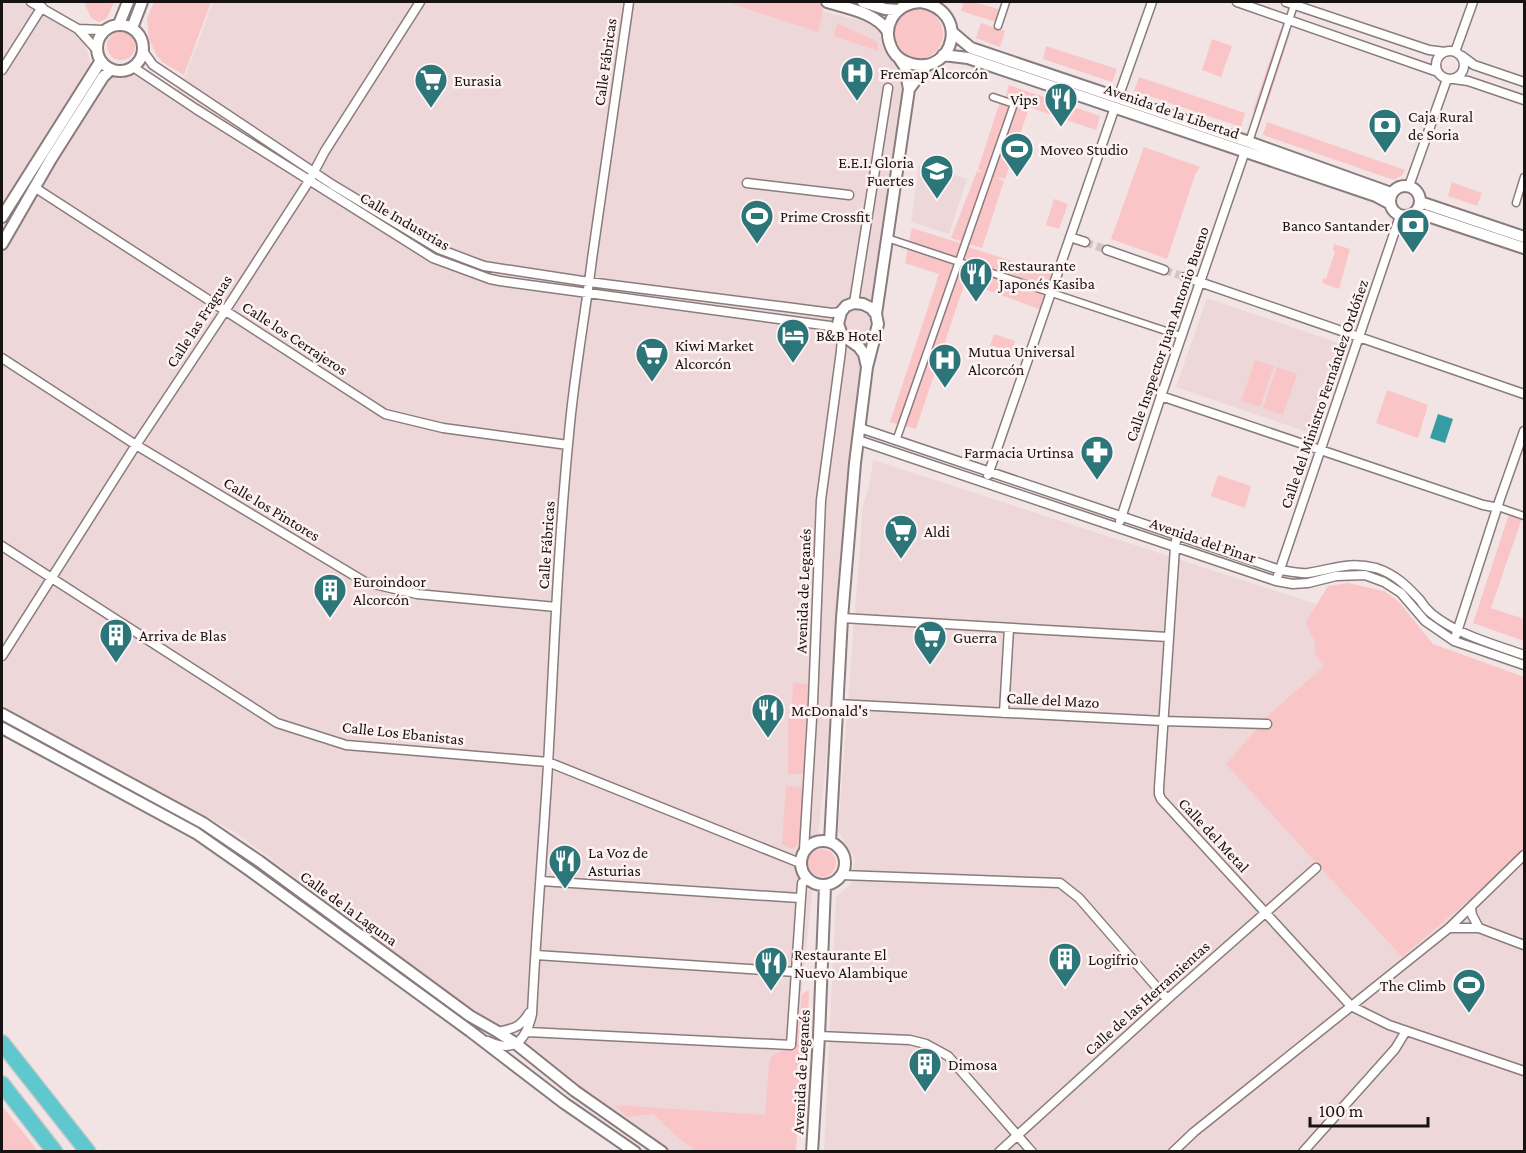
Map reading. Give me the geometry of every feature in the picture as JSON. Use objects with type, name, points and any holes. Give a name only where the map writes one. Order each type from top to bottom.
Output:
[{"type":"highway","points":[[2,1042],[88,1152]]},
{"type":"highway","points":[[2,1084],[54,1152]]},
{"type":"highway","points":[[43,1095],[66,1112],[86,1136]]},
{"type":"street","points":[[31,2],[78,29],[96,49],[100,62],[111,69],[119,71],[133,67],[143,51],[138,33],[126,25],[119,24],[104,30],[96,49]]},
{"type":"street","points":[[119,24],[128,2]]},
{"type":"street","points":[[132,28],[142,2]]},
{"type":"street","name":"Calle las Fraguas","points":[[2,656],[136,445],[309,181],[325,151],[420,2]]},
{"type":"street","name":"Calle Fábricas","points":[[528,1032],[536,956],[556,607],[568,446],[584,312],[589,292],[629,2]]},
{"type":"street","points":[[827,2],[876,18],[888,32]]},
{"type":"street","points":[[862,2],[885,9],[898,10]]},
{"type":"street","points":[[830,842],[842,618],[855,463],[867,367],[878,324],[876,314],[879,287],[909,89],[905,67],[892,50],[889,41],[889,24],[898,10],[913,2],[925,2],[939,8],[950,22],[952,32],[948,48],[943,55],[927,65],[907,63],[899,58]]},
{"type":"street","points":[[998,26],[1006,2]]},
{"type":"street","points":[[986,483],[1152,2]]},
{"type":"street","points":[[1237,2],[1438,72],[1450,79],[1468,81],[1524,100]]},
{"type":"street","points":[[1292,2],[1429,50],[1457,53],[1474,65],[1524,82]]},
{"type":"street","name":"Calle Inspector Juan Antonio Bueno","points":[[1118,528],[1181,336],[1247,147],[1289,20],[1292,2]]},
{"type":"street","points":[[1457,53],[1473,2]]},
{"type":"street","points":[[2,70],[42,8]]},
{"type":"street","points":[[78,29],[104,30]]},
{"type":"street","name":"Avenida de la Libertad","points":[[952,32],[971,48],[1390,198]]},
{"type":"street","name":"Calle Industrias","points":[[143,51],[153,65],[314,172],[439,249],[484,266],[589,282],[841,312]]},
{"type":"street","points":[[1438,72],[1436,62],[1445,52]]},
{"type":"street","points":[[1450,79],[1459,76],[1463,71],[1463,60],[1457,53]]},
{"type":"street","name":"Avenida de la Libertad","points":[[943,55],[968,58],[1117,102]]},
{"type":"street","points":[[2,217],[100,62]]},
{"type":"street","points":[[909,89],[927,65]]},
{"type":"street","name":"Calle Industrias","points":[[133,67],[432,258],[490,279],[830,326],[844,336]]},
{"type":"street","points":[[2,244],[34,187],[103,77],[111,69]]},
{"type":"street","points":[[1409,186],[1450,79]]},
{"type":"street","points":[[859,303],[888,88]]},
{"type":"street","points":[[896,441],[1014,104],[993,97]]},
{"type":"street","points":[[1516,203],[1524,177]]},
{"type":"street","points":[[747,183],[849,195]]},
{"type":"street","points":[[1409,186],[1417,192],[1418,207],[1409,216],[1400,216],[1393,211],[1390,198],[1399,187],[1409,186]]},
{"type":"street","name":"Calle los Cerrajeros","points":[[34,187],[385,414],[443,428],[568,446]]},
{"type":"street","points":[[1418,207],[1524,237]]},
{"type":"street","points":[[1418,207],[1524,248]]},
{"type":"street","name":"Calle del Ministro Fernández Ordóñez","points":[[1276,581],[1400,216]]},
{"type":"street","points":[[1070,237],[1084,242]]},
{"type":"street","points":[[887,238],[1181,336]]},
{"type":"street","points":[[1107,250],[1164,270]]},
{"type":"street","points":[[1185,277],[1524,394]]},
{"type":"street","points":[[867,367],[860,347],[844,336],[838,318],[846,306],[873,296],[879,287]]},
{"type":"street","points":[[859,303],[871,308],[876,314]]},
{"type":"street","points":[[844,336],[860,343],[868,340],[875,333]]},
{"type":"street","name":"Avenida de Leganés","points":[[804,850],[821,500],[844,336]]},
{"type":"street","name":"Calle los Pintores","points":[[2,358],[136,445],[365,582],[417,594],[556,607]]},
{"type":"street","points":[[1161,396],[1483,505],[1498,507],[1524,516]]},
{"type":"street","name":"Avenida del Pinar","points":[[860,428],[1280,570],[1305,573],[1351,565],[1378,569],[1394,575],[1406,585],[1431,614],[1458,630],[1524,655]]},
{"type":"street","points":[[1454,641],[1524,431]]},
{"type":"street","name":"Avenida del Pinar","points":[[858,440],[1276,581],[1293,584],[1308,583],[1336,576],[1365,575],[1384,582],[1401,593],[1425,621],[1454,641],[1524,665]]},
{"type":"street","name":"Calle del Metal","points":[[1177,535],[1168,637],[1159,788],[1161,799],[1351,1006],[1377,1020],[1524,1071]]},
{"type":"street","name":"Calle Los Ebanistas","points":[[2,546],[277,723],[346,745],[548,762],[800,862]]},
{"type":"street","points":[[842,618],[1168,637]]},
{"type":"street","points":[[1004,713],[1009,628]]},
{"type":"street","name":"Calle del Mazo","points":[[837,704],[1163,721],[1267,724]]},
{"type":"street","name":"Calle de la Laguna","points":[[2,714],[202,823],[259,861],[470,1016],[515,1043],[575,1091],[662,1152]]},
{"type":"street","name":"Calle de la Laguna","points":[[2,728],[196,833],[473,1034],[564,1103],[635,1152]]},
{"type":"street","points":[[813,842],[830,842],[843,853],[845,868],[842,876],[825,886],[813,884],[807,880],[801,870],[800,862],[804,850],[813,842]]},
{"type":"street","points":[[1173,1152],[1194,1132],[1449,928],[1524,855]]},
{"type":"street","name":"Calle de las Herramientas","points":[[999,1152],[1167,999],[1316,868]]},
{"type":"street","points":[[842,876],[1060,883],[1079,898],[1167,999]]},
{"type":"street","name":"Avenida de Leganés","points":[[528,1032],[791,1045],[800,898],[802,883],[807,880]]},
{"type":"street","points":[[541,881],[800,898]]},
{"type":"street","name":"Avenida de Leganés","points":[[812,1152],[825,886]]},
{"type":"street","points":[[1471,908],[1479,928]]},
{"type":"street","points":[[1449,928],[1479,928],[1524,945]]},
{"type":"street","points":[[536,956],[796,972]]},
{"type":"street","points":[[498,1032],[521,1025],[532,1008]]},
{"type":"street","points":[[1303,1152],[1389,1056],[1406,1030]]},
{"type":"street","points":[[473,1034],[506,1047],[528,1032]]},
{"type":"street","points":[[819,1036],[926,1044],[948,1056],[1032,1152]]},
{"type":"shaded area","points":[[2,2],[26,2],[81,33],[91,63],[113,77],[134,74],[172,99],[186,74],[213,2],[785,2],[919,35],[872,324],[785,1151],[671,1151],[604,1111],[235,832],[2,706]]},
{"type":"shaded area","points":[[84,2],[114,2],[107,18],[99,22],[91,18]]},
{"type":"shaded area","points":[[154,2],[211,2],[184,75],[162,62],[149,39],[147,19]]},
{"type":"shaded area","points":[[727,2],[814,2],[824,5],[818,32]]},
{"type":"shaded area","points":[[964,2],[999,9],[996,22],[961,11]]},
{"type":"shaded area","points":[[918,9],[932,13],[939,20],[943,34],[939,48],[932,55],[918,59],[904,55],[897,48],[893,34],[897,20],[904,13]]},
{"type":"shaded area","points":[[837,23],[878,42],[878,51],[834,36]]},
{"type":"shaded area","points":[[981,23],[1005,31],[1000,47],[976,38]]},
{"type":"shaded area","points":[[1280,30],[1290,34],[1264,114],[1253,110]]},
{"type":"shaded area","points":[[121,32],[131,36],[135,46],[131,56],[121,60],[111,56],[107,46],[111,36]]},
{"type":"shaded area","points":[[1212,39],[1232,46],[1221,77],[1202,70]]},
{"type":"shaded area","points":[[1046,46],[1117,69],[1112,82],[1043,59]]},
{"type":"shaded area","points":[[1139,77],[1245,113],[1241,127],[1134,91]]},
{"type":"shaded area","points":[[1009,85],[1100,116],[1096,130],[1005,99]]},
{"type":"shaded area","points":[[1000,102],[1028,111],[1005,179],[995,177],[1004,181],[982,248],[968,244],[991,176],[966,243],[951,238],[977,171],[983,172],[978,169]]},
{"type":"shaded area","points":[[1267,122],[1405,170],[1394,180],[1263,135]]},
{"type":"shaded area","points":[[1144,147],[1200,167],[1195,175],[1167,259],[1111,239]]},
{"type":"shaded area","name":"E.E.I. Gloria Fuertes","points":[[919,165],[967,179],[949,234],[911,222]]},
{"type":"shaded area","points":[[1452,182],[1482,193],[1477,206],[1448,196]]},
{"type":"shaded area","points":[[1054,199],[1068,204],[1059,229],[1046,225]]},
{"type":"shaded area","points":[[912,228],[963,244],[958,259],[909,242]]},
{"type":"shaded area","points":[[1334,244],[1350,249],[1339,289],[1322,283],[1323,278],[1326,279],[1335,252]]},
{"type":"shaded area","points":[[968,247],[1053,274],[1048,289],[963,260]]},
{"type":"shaded area","points":[[908,248],[943,257],[955,264],[900,425],[890,422],[939,274],[905,263]]},
{"type":"shaded area","points":[[961,267],[1047,295],[1042,310],[965,282],[916,429],[904,426]]},
{"type":"shaded area","points":[[1207,298],[1344,345],[1313,434],[1176,387]]},
{"type":"shaded area","points":[[994,334],[1015,341],[1009,359],[988,351]]},
{"type":"shaded area","points":[[1255,360],[1274,366],[1260,407],[1241,401]]},
{"type":"shaded area","points":[[1277,367],[1297,374],[1283,415],[1263,408]]},
{"type":"shaded area","points":[[1387,390],[1428,405],[1418,438],[1376,423]]},
{"type":"shaded area","points":[[873,460],[1347,614],[1524,677],[1524,1151],[824,1152],[836,897],[852,883],[855,858],[838,831],[863,506]]},
{"type":"shaded area","points":[[1218,475],[1251,486],[1245,508],[1211,496]]},
{"type":"shaded area","points":[[1509,514],[1522,518],[1491,608],[1524,619],[1524,641],[1473,623]]},
{"type":"shaded area","points":[[1348,583],[1384,591],[1398,601],[1433,644],[1524,677],[1524,849],[1512,863],[1402,957],[1226,764],[1269,715],[1324,666],[1315,655],[1315,641],[1306,622],[1328,586]]},
{"type":"shaded area","points":[[793,683],[808,684],[808,708],[792,708]]},
{"type":"shaded area","points":[[788,718],[806,719],[804,774],[788,774]]},
{"type":"shaded area","points":[[786,786],[803,787],[800,840],[792,849],[782,844]]},
{"type":"shaded area","points":[[822,849],[832,853],[836,863],[832,873],[822,877],[812,873],[808,863],[812,853]]},
{"type":"shaded area","points":[[809,990],[805,1115],[797,1131],[796,1151],[696,1151],[653,1114],[627,1117],[615,1105],[765,1115],[771,1057],[791,1045],[797,1036],[802,994]]},
{"type":"shaded area","points":[[2,1106],[38,1151],[2,1151]]},
{"type":"water","points":[[1438,414],[1453,419],[1445,443],[1430,438]]},
{"type":"tunnel","points":[[1085,242],[1107,250]]},
{"type":"tunnel","points":[[1164,270],[1185,277]]},
{"type":"place","name":"Fremap Alcorcón","points":[[857,102]]},
{"type":"place","name":"Eurasia","points":[[431,109]]},
{"type":"place","name":"Vips","points":[[1061,128]]},
{"type":"place","name":"Caja Rural de Soria","points":[[1385,154]]},
{"type":"place","name":"Moveo Studio","points":[[1017,178]]},
{"type":"place","name":"E.E.I. Gloria Fuertes","points":[[937,200]]},
{"type":"place","name":"Prime Crossfit","points":[[757,245]]},
{"type":"place","name":"Banco Santander","points":[[1413,254]]},
{"type":"place","name":"Restaurante Japonés Kasiba","points":[[976,303]]},
{"type":"place","name":"B&B Hotel","points":[[793,364]]},
{"type":"place","name":"Kiwi Market Alcorcón","points":[[652,383]]},
{"type":"place","name":"Mutua Universal Alcorcón","points":[[945,389]]},
{"type":"place","name":"Farmacia Urtinsa","points":[[1097,481]]},
{"type":"place","name":"Aldi","points":[[901,560]]},
{"type":"place","name":"Euroindoor Alcorcón","points":[[330,619]]},
{"type":"place","name":"Arriva de Blas","points":[[116,664]]},
{"type":"place","name":"Guerra","points":[[930,666]]},
{"type":"place","name":"McDonald's","points":[[768,739]]},
{"type":"place","name":"La Voz de Asturias","points":[[565,890]]},
{"type":"place","name":"Logifrio","points":[[1065,988]]},
{"type":"place","name":"Restaurante El Nuevo Alambique","points":[[771,992]]},
{"type":"place","name":"The Climb","points":[[1469,1014]]},
{"type":"place","name":"Dimosa","points":[[925,1093]]}]
